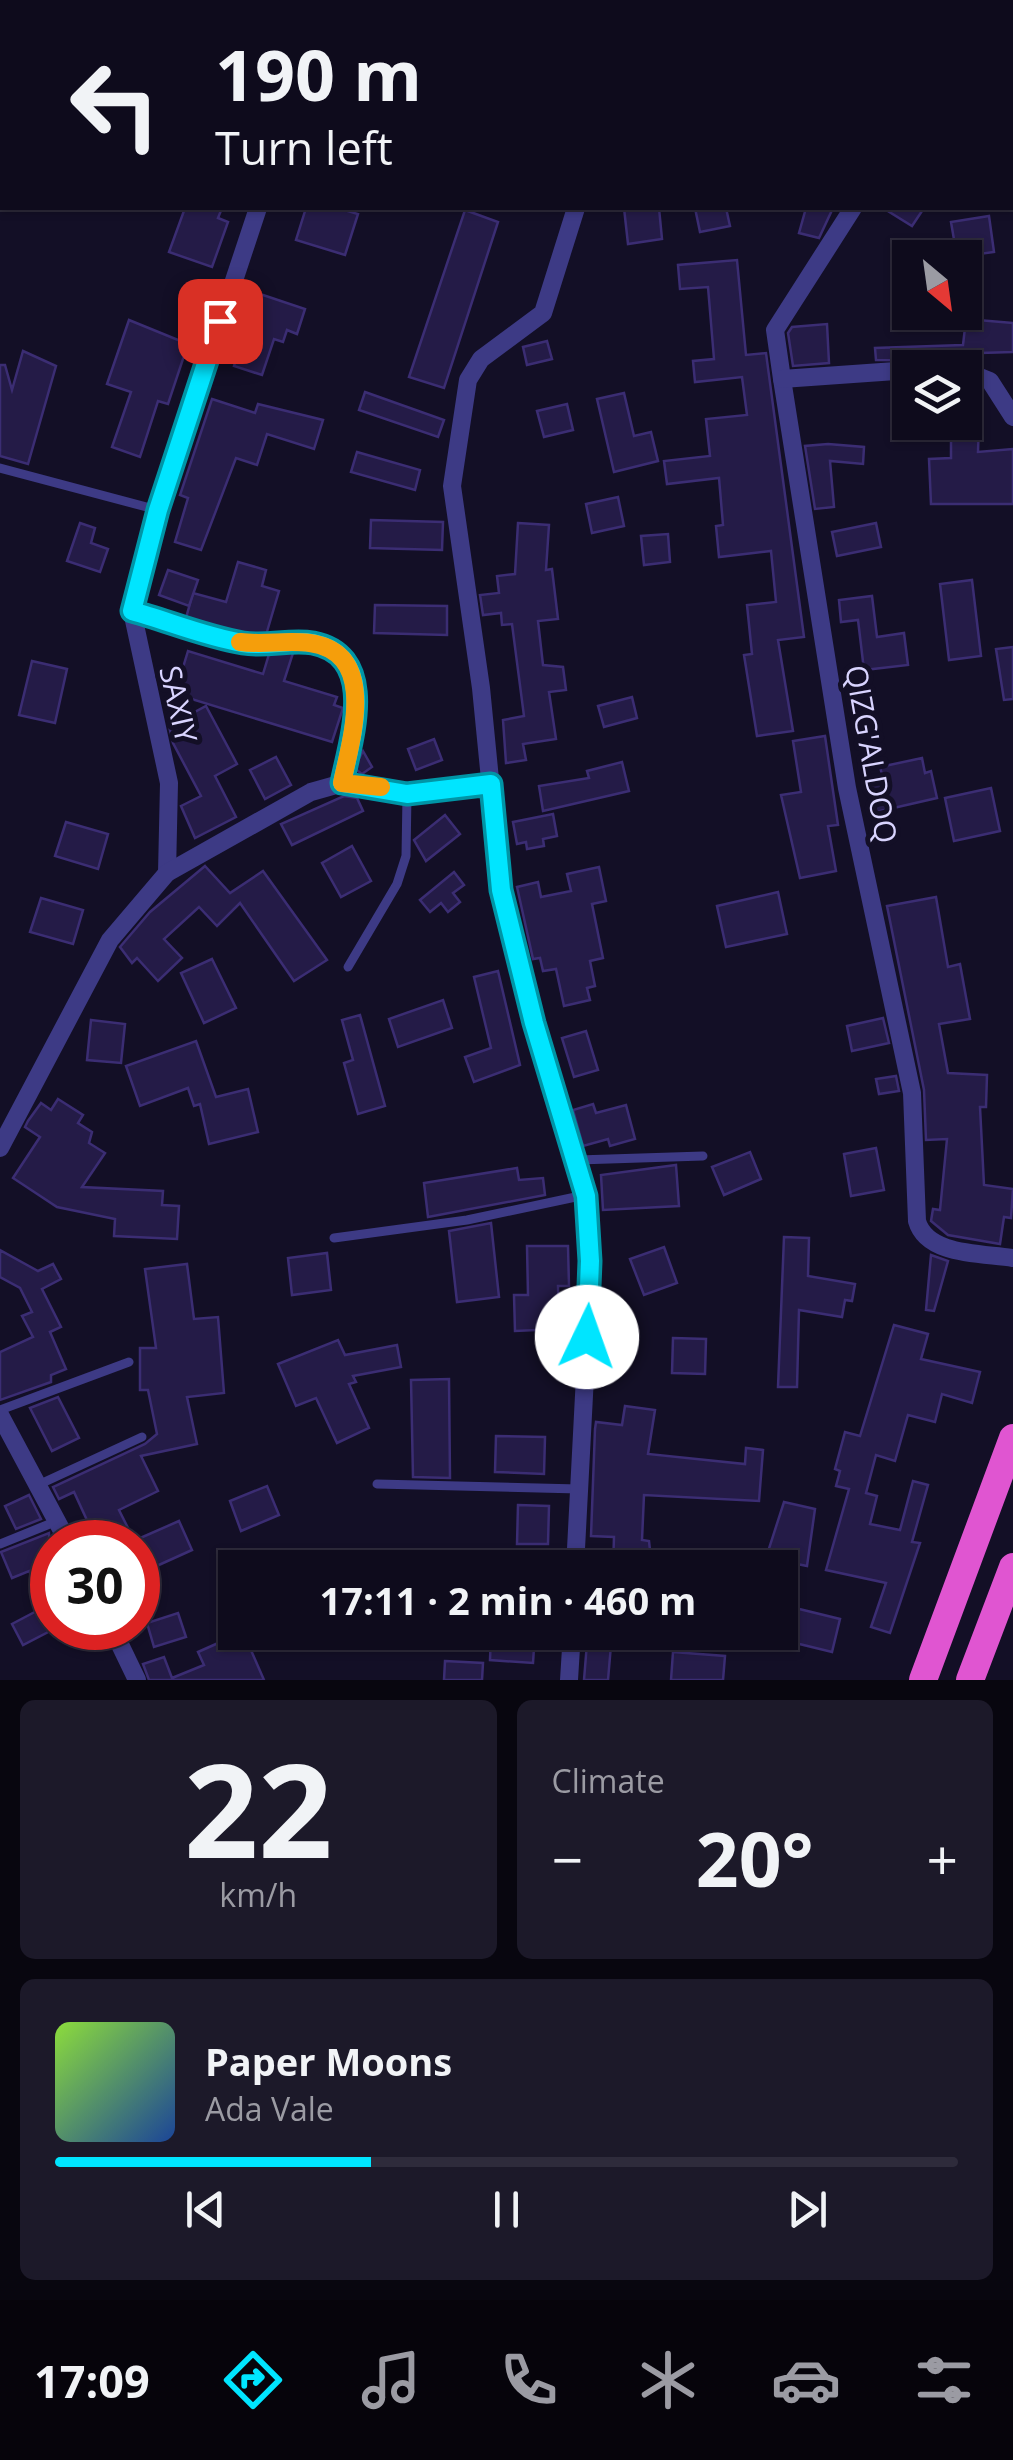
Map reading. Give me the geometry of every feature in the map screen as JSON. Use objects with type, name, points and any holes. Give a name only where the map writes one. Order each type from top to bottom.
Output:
[{"type":"highway","points":[[923,1680],[1013,1438]]},
{"type":"highway","points":[[970,1680],[1013,1567]]},
{"type":"street","name":"SAXIY","points":[[167,873],[169,783],[132,611],[158,510],[257,210]]},
{"type":"street","points":[[575,210],[543,314],[481,359],[468,380],[452,486],[501,890],[534,1023],[586,1196],[590,1261],[576,1550]]},
{"type":"street","name":"QIZG'ALDOQ","points":[[852,210],[775,330],[782,379],[847,788],[912,1093],[916,1222],[920,1232],[935,1245],[1013,1258]]},
{"type":"street","points":[[782,379],[892,371]]},
{"type":"street","points":[[982,378],[990,381],[1013,417]]},
{"type":"street","points":[[0,1148],[110,940],[167,873],[312,792],[342,783],[407,794],[491,784]]},
{"type":"street","points":[[0,1412],[56,1520]]},
{"type":"street","points":[[123,1650],[137,1680]]},
{"type":"street","points":[[569,1680],[571,1650]]},
{"type":"lane","points":[[0,468],[158,510]]},
{"type":"lane","points":[[132,611],[242,643],[315,643],[335,653],[353,674],[358,702],[342,783]]},
{"type":"lane","points":[[348,967],[397,884],[406,856],[407,794]]},
{"type":"lane","points":[[578,1160],[703,1156]]},
{"type":"lane","points":[[334,1238],[467,1220],[586,1196]]},
{"type":"lane","points":[[0,1412],[129,1362]]},
{"type":"lane","points":[[38,1485],[142,1437]]},
{"type":"lane","points":[[377,1484],[579,1489]]},
{"type":"lane","points":[[0,1544],[30,1532]]},
{"type":"building","points":[[184,210],[221,210],[218,218],[228,222],[212,267],[169,252]]},
{"type":"building","points":[[305,210],[358,214],[345,255],[296,240]]},
{"type":"building","points":[[465,210],[498,222],[444,388],[409,377]]},
{"type":"building","points":[[624,210],[659,210],[662,239],[628,244]]},
{"type":"building","points":[[695,210],[726,210],[730,226],[700,232]]},
{"type":"building","points":[[805,210],[832,210],[819,238],[799,233]]},
{"type":"building","points":[[886,210],[923,210],[912,226]]},
{"type":"building","points":[[989,216],[994,252],[982,254],[982,240],[954,240],[951,222]]},
{"type":"building","points":[[737,260],[746,355],[766,353],[804,637],[778,640],[793,731],[757,736],[744,655],[752,654],[747,605],[776,602],[771,551],[719,557],[716,526],[723,525],[719,478],[667,484],[664,461],[710,456],[706,419],[747,415],[742,377],[695,382],[693,361],[714,359],[708,287],[680,289],[678,265]]},
{"type":"building","points":[[257,293],[305,309],[297,334],[287,330],[283,342],[274,339],[262,375],[234,366]]},
{"type":"building","points":[[129,320],[188,344],[168,404],[158,401],[140,457],[112,447],[131,392],[107,384]]},
{"type":"building","points":[[982,320],[1013,323],[1013,352],[892,350],[892,360],[876,360],[875,348],[963,345],[965,330],[982,330]]},
{"type":"building","points":[[827,324],[829,363],[793,366],[788,333],[792,327]]},
{"type":"building","points":[[547,341],[552,359],[527,365],[523,347]]},
{"type":"building","points":[[23,351],[56,366],[28,464],[0,456],[0,365],[5,365],[12,390]]},
{"type":"building","points":[[365,392],[444,420],[438,437],[359,410]]},
{"type":"building","points":[[624,393],[634,436],[651,432],[658,461],[614,472],[597,399]]},
{"type":"building","points":[[212,399],[255,413],[258,404],[323,420],[314,449],[267,434],[257,465],[236,458],[201,550],[175,542],[188,498],[180,495]]},
{"type":"building","points":[[567,404],[573,430],[544,437],[537,411]]},
{"type":"building","points":[[951,440],[978,440],[978,452],[1013,449],[1013,504],[931,504],[929,459],[951,458]]},
{"type":"building","points":[[805,446],[864,447],[863,464],[830,461],[834,507],[815,509]]},
{"type":"building","points":[[357,452],[420,470],[415,490],[351,472]]},
{"type":"building","points":[[618,497],[624,526],[592,533],[586,504]]},
{"type":"building","points":[[371,520],[443,522],[442,550],[370,548]]},
{"type":"building","points":[[80,523],[95,528],[91,543],[108,549],[100,572],[67,561]]},
{"type":"building","points":[[518,523],[549,525],[546,570],[552,569],[558,619],[538,621],[543,665],[563,667],[566,690],[549,692],[556,739],[523,744],[526,760],[506,763],[503,720],[524,716],[512,624],[502,625],[501,613],[483,615],[480,595],[499,593],[497,576],[515,574]]},
{"type":"building","points":[[876,523],[881,547],[837,556],[832,532]]},
{"type":"building","points":[[668,534],[670,562],[644,565],[641,536]]},
{"type":"building","points":[[238,562],[266,570],[262,586],[279,591],[266,635],[232,632],[186,618],[193,593],[226,602]]},
{"type":"building","points":[[168,570],[198,580],[189,606],[159,595]]},
{"type":"building","points":[[972,580],[981,656],[949,660],[940,584]]},
{"type":"building","points":[[872,596],[877,637],[904,633],[908,665],[864,670],[858,620],[841,622],[839,600]]},
{"type":"building","points":[[375,605],[447,606],[447,635],[374,633]]},
{"type":"building","points":[[1013,647],[1013,699],[1004,700],[996,649]]},
{"type":"building","points":[[188,651],[263,674],[270,651],[293,653],[284,681],[337,697],[334,705],[343,708],[332,742],[175,694]]},
{"type":"building","points":[[32,661],[67,669],[55,723],[19,715]]},
{"type":"building","points":[[632,697],[637,718],[604,727],[598,706]]},
{"type":"building","points":[[206,706],[237,764],[215,776],[236,817],[195,838],[181,806],[201,796],[173,743],[169,726]]},
{"type":"building","points":[[825,736],[838,825],[828,826],[836,871],[800,878],[781,795],[801,792],[793,741]]},
{"type":"building","points":[[434,739],[442,760],[416,770],[408,749]]},
{"type":"building","points":[[363,751],[372,767],[362,774],[354,768]]},
{"type":"building","points":[[276,757],[291,785],[265,799],[250,770]]},
{"type":"building","points":[[922,758],[925,773],[931,771],[937,798],[876,812],[870,785],[884,782],[880,767]]},
{"type":"building","points":[[622,762],[629,791],[543,811],[539,786],[589,778],[587,771]]},
{"type":"building","points":[[991,788],[1000,831],[954,841],[945,798]]},
{"type":"building","points":[[344,796],[357,798],[363,811],[292,845],[281,824]]},
{"type":"building","points":[[553,814],[557,836],[543,839],[544,846],[527,849],[526,842],[517,844],[513,822]]},
{"type":"building","points":[[445,815],[460,834],[426,861],[414,840]]},
{"type":"building","points":[[66,822],[108,834],[98,869],[55,856]]},
{"type":"building","points":[[352,846],[371,881],[341,897],[322,863]]},
{"type":"building","points":[[205,866],[230,893],[263,871],[327,960],[294,981],[240,903],[217,926],[199,907],[164,939],[182,958],[158,981],[137,958],[132,963],[120,947],[150,912]]},
{"type":"building","points":[[599,867],[606,901],[592,904],[603,958],[590,961],[595,986],[587,988],[590,1000],[564,1006],[556,969],[543,971],[540,958],[533,959],[517,887],[538,882],[541,897],[571,891],[567,874]]},
{"type":"building","points":[[454,872],[464,885],[453,893],[460,902],[448,912],[441,903],[430,912],[420,900]]},
{"type":"building","points":[[778,892],[787,934],[726,947],[717,906]]},
{"type":"building","points":[[936,897],[948,967],[960,964],[970,1019],[939,1024],[948,1073],[987,1075],[986,1107],[980,1107],[984,1185],[1013,1189],[1011,1218],[1004,1217],[1000,1244],[948,1235],[931,1221],[933,1209],[940,1210],[947,1139],[926,1140],[924,1090],[887,906]]},
{"type":"building","points":[[41,898],[83,910],[73,944],[30,932]]},
{"type":"building","points":[[212,959],[236,1008],[204,1023],[181,973]]},
{"type":"building","points":[[498,971],[520,1065],[474,1082],[465,1057],[491,1048],[474,977]]},
{"type":"building","points":[[443,1000],[452,1028],[398,1047],[389,1019]]},
{"type":"building","points":[[360,1015],[385,1106],[358,1114],[344,1063],[353,1060],[342,1020]]},
{"type":"building","points":[[883,1018],[889,1043],[852,1051],[847,1026]]},
{"type":"building","points":[[91,1020],[125,1024],[121,1063],[87,1060]]},
{"type":"building","points":[[586,1031],[598,1070],[574,1077],[562,1038]]},
{"type":"building","points":[[196,1041],[216,1097],[248,1089],[258,1132],[209,1144],[200,1104],[194,1106],[188,1088],[140,1106],[126,1066]]},
{"type":"building","points":[[896,1076],[899,1091],[879,1094],[876,1079]]},
{"type":"building","points":[[58,1099],[83,1115],[78,1123],[92,1132],[89,1143],[105,1153],[82,1187],[163,1191],[162,1205],[179,1206],[177,1239],[114,1236],[115,1219],[57,1207],[13,1178],[40,1137],[25,1127],[28,1121],[41,1103],[51,1110]]},
{"type":"building","points":[[593,1104],[596,1113],[626,1105],[635,1139],[610,1146],[608,1139],[583,1146],[573,1110]]},
{"type":"building","points":[[876,1148],[884,1190],[851,1196],[844,1154]]},
{"type":"building","points":[[750,1152],[761,1179],[724,1195],[712,1167]]},
{"type":"building","points":[[676,1165],[679,1206],[603,1210],[601,1175]]},
{"type":"building","points":[[517,1168],[519,1180],[543,1178],[545,1195],[428,1217],[424,1183]]},
{"type":"building","points":[[491,1223],[499,1297],[457,1302],[449,1231]]},
{"type":"building","points":[[784,1237],[809,1238],[808,1276],[855,1284],[852,1301],[845,1300],[842,1317],[799,1310],[797,1387],[778,1387]]},
{"type":"building","points":[[527,1246],[568,1246],[569,1286],[558,1286],[559,1329],[515,1331],[514,1295],[528,1295]]},
{"type":"building","points":[[664,1247],[677,1283],[644,1295],[630,1259]]},
{"type":"building","points":[[0,1250],[38,1271],[53,1264],[61,1279],[42,1289],[61,1327],[50,1332],[66,1369],[51,1375],[51,1382],[0,1400],[0,1352],[33,1337],[22,1316],[32,1312],[20,1288],[0,1277]]},
{"type":"building","points":[[327,1253],[331,1290],[292,1295],[288,1258]]},
{"type":"building","points":[[931,1255],[948,1261],[934,1311],[926,1310]]},
{"type":"building","points":[[187,1264],[194,1319],[218,1317],[224,1393],[187,1397],[197,1444],[141,1456],[158,1491],[119,1510],[124,1520],[87,1520],[74,1492],[59,1499],[53,1487],[145,1444],[157,1434],[148,1390],[140,1390],[140,1348],[156,1348],[145,1269]]},
{"type":"building","points":[[894,1325],[928,1334],[921,1359],[980,1372],[972,1403],[942,1394],[935,1422],[908,1415],[895,1461],[876,1455],[866,1493],[877,1496],[870,1524],[900,1530],[913,1481],[928,1485],[912,1542],[920,1543],[890,1633],[871,1627],[886,1583],[826,1570],[849,1489],[836,1486],[840,1471],[835,1469],[845,1432],[860,1436]]},
{"type":"building","points":[[673,1338],[706,1339],[705,1374],[672,1373]]},
{"type":"building","points":[[338,1340],[345,1355],[397,1345],[401,1367],[353,1376],[356,1382],[349,1384],[369,1428],[337,1443],[316,1398],[296,1406],[278,1364]]},
{"type":"building","points":[[449,1379],[450,1478],[413,1477],[411,1380]]},
{"type":"building","points":[[58,1397],[79,1438],[52,1451],[30,1408]]},
{"type":"building","points":[[625,1406],[655,1410],[648,1454],[745,1464],[746,1448],[763,1450],[759,1501],[644,1495],[642,1540],[649,1541],[650,1550],[614,1550],[614,1537],[591,1536],[595,1429],[596,1422],[622,1425]]},
{"type":"building","points":[[496,1436],[545,1437],[544,1474],[495,1472]]},
{"type":"building","points":[[267,1486],[279,1515],[241,1531],[230,1501]]},
{"type":"building","points":[[29,1495],[41,1519],[30,1520],[16,1529],[5,1506]]},
{"type":"building","points":[[784,1502],[815,1509],[807,1566],[798,1564],[798,1550],[769,1550]]},
{"type":"building","points":[[518,1505],[549,1506],[548,1544],[517,1544]]},
{"type":"building","points":[[179,1521],[192,1550],[160,1564],[160,1529]]},
{"type":"building","points":[[30,1541],[30,1573],[12,1578],[1,1552]]},
{"type":"building","points":[[798,1609],[840,1619],[832,1652],[798,1644]]},
{"type":"building","points":[[178,1613],[186,1637],[160,1645],[160,1619]]},
{"type":"building","points":[[30,1614],[30,1641],[23,1645],[12,1624]]},
{"type":"building","points":[[218,1643],[218,1650],[251,1650],[264,1680],[149,1680],[143,1664],[164,1657],[172,1678],[204,1665],[198,1652]]},
{"type":"building","points":[[490,1650],[534,1650],[533,1663],[490,1660]]},
{"type":"building","points":[[586,1650],[611,1650],[608,1680],[584,1680]]},
{"type":"building","points":[[673,1652],[725,1656],[723,1680],[671,1680]]},
{"type":"building","points":[[445,1661],[483,1663],[482,1680],[444,1680]]},
{"type":"slow traffic","points":[[240,642],[315,643],[335,653],[353,674],[358,702],[342,783],[381,787]]},
{"type":"route","points":[[220,321],[136,582],[132,611],[242,643],[315,643],[335,653],[353,674],[358,702],[342,783],[407,794],[443,793],[491,784],[501,890],[534,1023],[586,1196],[590,1261],[587,1337]]}]
